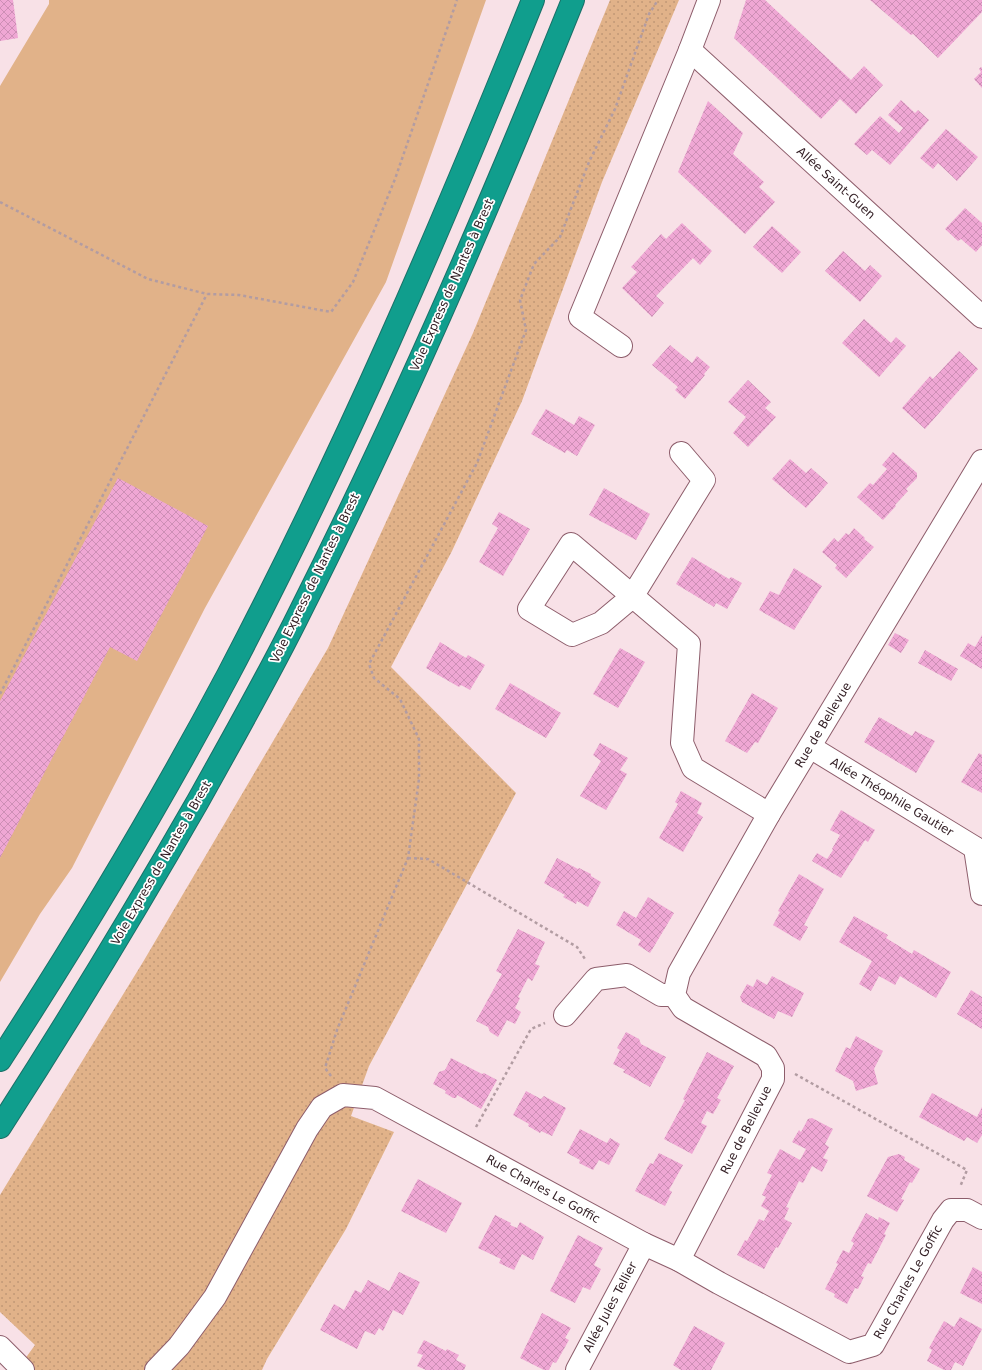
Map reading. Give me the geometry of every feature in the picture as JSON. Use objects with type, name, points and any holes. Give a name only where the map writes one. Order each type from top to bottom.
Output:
[{"type":"highway","points":[[0,1060],[91,916],[158,801],[227,676],[290,554],[392,336],[453,195],[533,0]]},
{"type":"highway","name":"Voie Express de Nantes à Brest","points":[[0,1127],[67,1022],[158,871],[228,748],[300,612],[365,479],[424,350],[514,144],[573,0]]},
{"type":"street","points":[[621,346],[580,317],[690,50],[709,0]]},
{"type":"street","name":"Allée Saint-Guen","points":[[690,50],[982,317]]},
{"type":"street","points":[[681,453],[704,480],[632,597],[601,623],[572,635],[529,608],[571,544],[632,597],[689,644],[682,743],[693,768],[769,814]]},
{"type":"street","name":"Rue de Bellevue","points":[[674,995],[679,973],[769,814],[982,461]]},
{"type":"street","name":"Allée Théophile Gautier","points":[[810,747],[979,850],[982,894]]},
{"type":"street","points":[[566,1014],[596,978],[626,975],[661,995],[674,995],[683,1008],[766,1056],[773,1068]]},
{"type":"street","name":"Rue de Bellevue","points":[[679,1260],[773,1079],[773,1068]]},
{"type":"street","points":[[156,1370],[179,1346],[215,1297],[307,1129],[322,1107],[343,1095]]},
{"type":"street","name":"Rue Charles Le Goffic","points":[[343,1095],[375,1098],[466,1146],[644,1244],[679,1260],[849,1352],[873,1345],[943,1220],[951,1210]]},
{"type":"street","points":[[951,1210],[967,1210],[982,1218]]},
{"type":"street","name":"Allée Jules Tellier","points":[[577,1370],[644,1244]]},
{"type":"street","points":[[0,1347],[23,1370]]},
{"type":"path","points":[[0,202],[148,278],[207,294],[239,295],[331,312],[353,282],[395,179],[457,0]]},
{"type":"path","points":[[343,1095],[326,1068],[337,1030],[408,858],[419,779],[419,739],[400,699],[374,678],[369,664],[477,463],[526,330],[520,300],[534,264],[560,237],[589,162],[615,110],[650,14],[658,0]]},
{"type":"path","points":[[0,694],[207,294]]},
{"type":"path","points":[[408,858],[428,859],[577,947],[596,978]]},
{"type":"path","points":[[466,1146],[531,1029],[566,1014]]},
{"type":"path","points":[[773,1068],[791,1071],[967,1170],[951,1210]]},
{"type":"shaded area","points":[[49,0],[486,0],[386,282],[205,608],[72,868],[40,914],[0,982],[0,86],[49,4]]},
{"type":"shaded area","points":[[610,0],[679,0],[602,182],[522,401],[452,551],[391,667],[516,793],[369,1066],[351,1116],[394,1132],[346,1229],[267,1359],[262,1370],[17,1370],[35,1345],[0,1312],[0,1195],[143,962],[328,648],[473,333]]},
{"type":"building","points":[[0,0],[13,0],[18,38],[0,41]]},
{"type":"building","points":[[746,0],[765,0],[851,80],[864,66],[883,85],[856,114],[840,99],[821,119],[734,38]]},
{"type":"building","points":[[870,0],[982,0],[982,12],[938,58],[913,34],[911,35]]},
{"type":"building","points":[[981,67],[982,88],[974,79],[981,72],[979,69]]},
{"type":"building","points":[[901,100],[915,113],[918,110],[929,120],[890,165],[872,150],[867,155],[854,144],[880,116],[899,133],[903,128],[888,115]]},
{"type":"building","points":[[708,101],[743,133],[733,154],[764,182],[759,187],[775,202],[745,234],[678,172]]},
{"type":"building","points":[[946,129],[978,157],[957,181],[938,163],[933,169],[920,158]]},
{"type":"building","points":[[965,208],[982,223],[982,245],[976,252],[961,239],[958,241],[945,229]]},
{"type":"building","points":[[682,223],[712,251],[700,265],[693,258],[656,296],[664,303],[652,317],[622,288],[637,272],[631,267],[661,234],[666,239]]},
{"type":"building","points":[[772,226],[801,252],[782,273],[753,247]]},
{"type":"building","points":[[843,251],[865,271],[870,265],[882,276],[860,302],[825,271]]},
{"type":"building","points":[[864,319],[891,343],[896,337],[906,346],[879,377],[842,343]]},
{"type":"building","points":[[670,345],[692,363],[697,356],[710,367],[685,399],[675,390],[678,387],[652,365]]},
{"type":"building","points":[[959,351],[978,369],[925,429],[902,408],[930,376],[933,379]]},
{"type":"building","points":[[748,380],[771,402],[765,408],[776,417],[748,447],[733,433],[746,417],[728,402]]},
{"type":"building","points":[[546,409],[574,425],[579,416],[595,425],[577,456],[567,450],[565,453],[531,434]]},
{"type":"building","points":[[893,452],[917,473],[917,478],[906,489],[908,491],[883,520],[857,497],[870,483],[873,485],[887,469],[882,465]]},
{"type":"building","points":[[790,459],[806,473],[811,468],[828,483],[806,508],[772,479]]},
{"type":"building","points":[[118,478],[208,526],[137,661],[110,647],[0,858],[0,701]]},
{"type":"building","points":[[604,488],[650,514],[636,540],[589,515]]},
{"type":"building","points":[[499,512],[530,529],[503,576],[479,562],[498,528],[492,524]]},
{"type":"building","points":[[854,528],[874,547],[846,578],[835,568],[837,565],[822,552],[834,538],[838,542],[846,533],[849,535]]},
{"type":"building","points":[[692,557],[729,579],[731,577],[742,583],[727,609],[716,603],[714,607],[676,584]]},
{"type":"building","points":[[794,568],[822,586],[794,630],[759,610],[770,591],[779,595]]},
{"type":"building","points":[[895,633],[909,640],[901,653],[888,645]]},
{"type":"building","points":[[982,635],[982,669],[960,656],[968,643],[975,647]]},
{"type":"building","points":[[440,642],[466,658],[468,655],[485,665],[470,690],[461,685],[459,687],[426,668]]},
{"type":"building","points":[[620,648],[645,662],[618,708],[593,694]]},
{"type":"building","points":[[925,650],[958,669],[951,681],[918,663]]},
{"type":"building","points":[[510,683],[561,713],[546,738],[495,709]]},
{"type":"building","points":[[752,693],[778,708],[758,743],[755,742],[747,753],[725,741]]},
{"type":"building","points":[[879,717],[912,736],[915,731],[935,741],[916,773],[864,742]]},
{"type":"building","points":[[600,743],[628,758],[620,770],[627,774],[606,810],[580,796],[601,761],[593,755]]},
{"type":"building","points":[[979,753],[982,755],[982,793],[961,782]]},
{"type":"building","points":[[681,791],[702,803],[697,813],[703,817],[683,852],[659,838],[678,804],[675,802]]},
{"type":"building","points":[[841,810],[875,830],[868,842],[865,840],[841,878],[812,861],[817,853],[827,859],[833,850],[832,849],[840,835],[830,830]]},
{"type":"building","points":[[557,858],[591,874],[591,876],[601,882],[588,907],[577,901],[576,904],[563,897],[565,895],[544,883]]},
{"type":"building","points":[[799,874],[824,889],[804,925],[808,927],[800,941],[773,925],[780,912],[778,911]]},
{"type":"building","points":[[648,897],[674,913],[650,953],[638,945],[641,940],[616,925],[624,911],[636,918]]},
{"type":"building","points":[[854,916],[888,935],[886,938],[912,954],[914,950],[951,972],[936,998],[900,976],[895,985],[879,976],[871,991],[859,984],[872,961],[839,942]]},
{"type":"building","points":[[518,929],[545,942],[535,964],[540,966],[532,981],[528,978],[518,997],[520,998],[515,1008],[521,1012],[515,1024],[507,1020],[498,1037],[490,1032],[488,1027],[476,1021],[502,974],[496,971]]},
{"type":"building","points":[[772,976],[804,993],[792,1017],[778,1011],[774,1019],[742,1002],[740,997],[747,984],[753,987],[757,979],[767,985]]},
{"type":"building","points":[[971,990],[982,997],[982,1029],[957,1014]]},
{"type":"building","points":[[626,1032],[639,1039],[641,1044],[666,1057],[650,1087],[623,1072],[625,1070],[613,1064],[620,1050],[617,1048]]},
{"type":"building","points":[[856,1036],[883,1051],[874,1069],[878,1084],[856,1091],[853,1081],[835,1071],[846,1047],[850,1049]]},
{"type":"building","points":[[707,1052],[734,1066],[717,1098],[721,1100],[713,1114],[707,1111],[701,1123],[707,1126],[692,1154],[664,1139],[685,1100],[683,1099]]},
{"type":"building","points":[[451,1058],[497,1080],[481,1109],[457,1095],[456,1098],[453,1098],[445,1093],[446,1091],[433,1084],[439,1072],[445,1070]]},
{"type":"building","points":[[526,1091],[541,1099],[544,1096],[566,1108],[552,1136],[541,1131],[540,1133],[528,1126],[529,1124],[513,1115]]},
{"type":"building","points":[[932,1093],[977,1117],[982,1107],[982,1135],[977,1143],[967,1137],[964,1141],[919,1117]]},
{"type":"building","points":[[812,1118],[833,1129],[825,1144],[829,1147],[823,1158],[828,1160],[822,1172],[812,1166],[803,1183],[799,1181],[786,1207],[789,1208],[784,1219],[792,1223],[764,1269],[737,1255],[745,1240],[747,1241],[759,1219],[764,1221],[769,1211],[761,1206],[766,1197],[762,1195],[772,1175],[767,1173],[780,1149],[800,1160],[806,1149],[792,1142],[799,1130],[801,1132],[808,1119]]},
{"type":"building","points":[[580,1129],[607,1143],[610,1138],[620,1144],[609,1165],[599,1160],[593,1170],[579,1163],[580,1160],[567,1153]]},
{"type":"building","points":[[659,1153],[683,1165],[669,1190],[672,1192],[665,1206],[635,1191],[650,1163],[653,1164]]},
{"type":"building","points":[[899,1154],[905,1157],[904,1160],[920,1169],[912,1183],[910,1182],[901,1199],[904,1200],[897,1212],[867,1196],[888,1157]]},
{"type":"building","points":[[418,1179],[462,1203],[446,1233],[401,1211]]},
{"type":"building","points":[[866,1213],[878,1220],[879,1217],[890,1223],[884,1234],[886,1235],[871,1264],[868,1263],[861,1276],[864,1277],[858,1289],[855,1288],[847,1304],[834,1297],[835,1294],[825,1289],[838,1264],[836,1263],[843,1250],[849,1253],[854,1243],[851,1241]]},
{"type":"building","points":[[495,1215],[511,1223],[510,1225],[517,1228],[520,1222],[544,1237],[533,1260],[522,1254],[514,1270],[499,1263],[501,1259],[478,1248]]},
{"type":"building","points":[[578,1235],[603,1248],[594,1265],[601,1269],[590,1290],[583,1287],[575,1303],[550,1291]]},
{"type":"building","points":[[973,1267],[982,1272],[982,1304],[960,1293]]},
{"type":"building","points":[[399,1272],[420,1282],[403,1315],[393,1310],[383,1331],[379,1328],[375,1335],[365,1331],[357,1349],[320,1330],[334,1304],[344,1310],[355,1290],[361,1293],[368,1280],[389,1291]]},
{"type":"building","points":[[542,1313],[571,1328],[565,1338],[569,1340],[556,1363],[553,1362],[549,1370],[544,1370],[520,1358]]},
{"type":"building","points":[[960,1317],[982,1329],[963,1366],[955,1362],[951,1370],[944,1370],[927,1361],[932,1350],[929,1348],[944,1321],[954,1327]]},
{"type":"building","points":[[694,1326],[725,1343],[711,1370],[681,1370],[673,1365]]},
{"type":"building","points":[[424,1340],[446,1351],[447,1349],[459,1355],[456,1360],[466,1365],[464,1370],[426,1370],[417,1366],[423,1355],[417,1353]]}]
